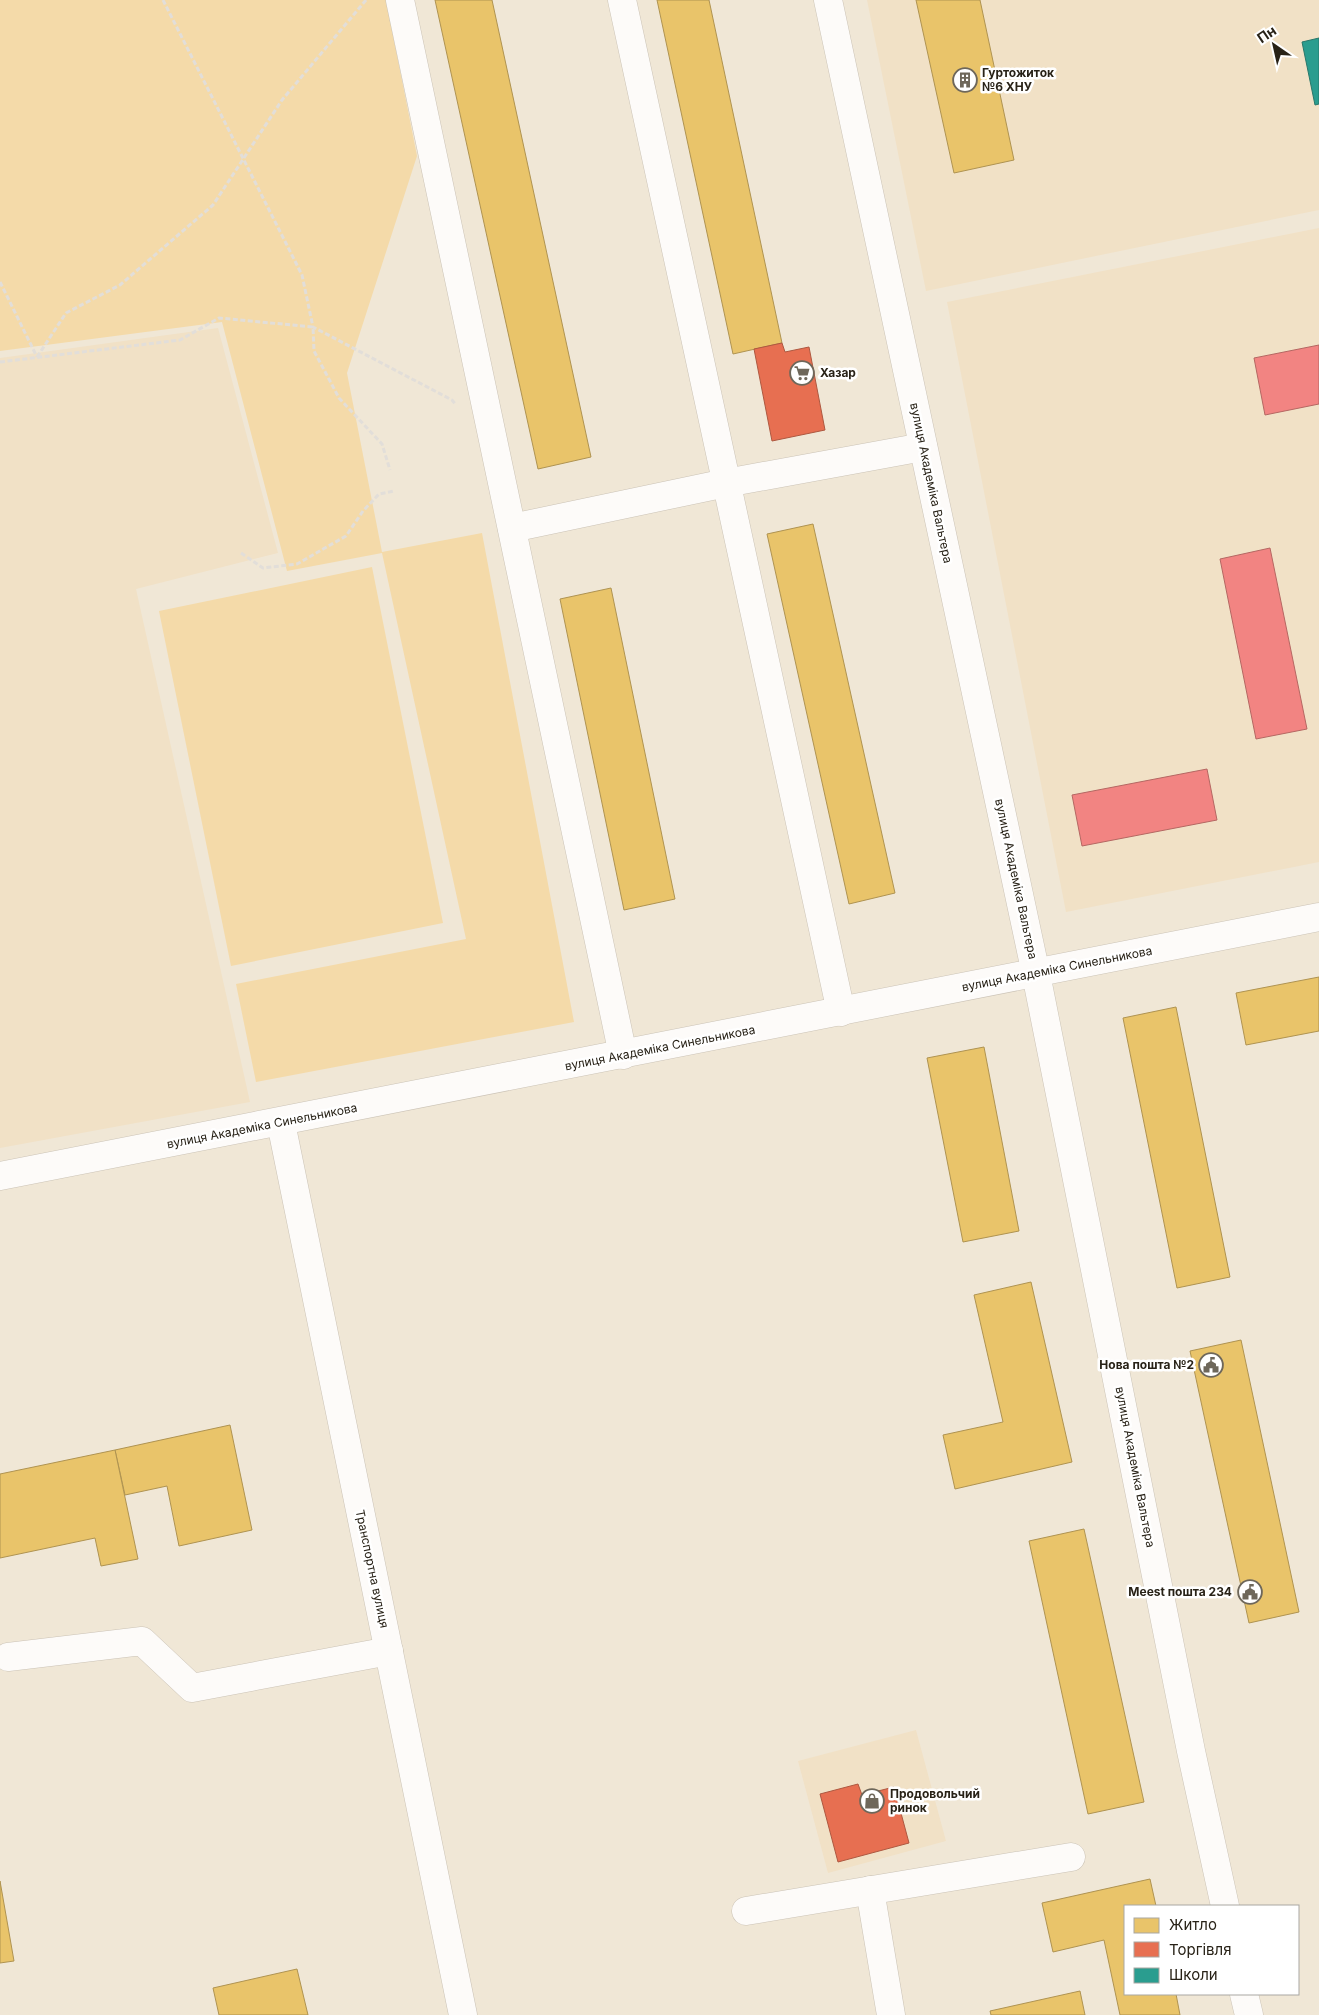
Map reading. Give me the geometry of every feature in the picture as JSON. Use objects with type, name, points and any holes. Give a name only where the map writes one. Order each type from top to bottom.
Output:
[{"type":"street","points":[[400,0],[623,1055]]},
{"type":"street","points":[[622,0],[841,1012]]},
{"type":"street","name":"вулиця Академіка Вальтера","points":[[828,0],[1036,974],[1192,1751],[1225,1905]]},
{"type":"street","points":[[512,528],[726,483],[924,447]]},
{"type":"street","name":"вулиця Академіка Синельникова","points":[[0,1176],[1319,917]]},
{"type":"street","name":"Транспортна вулиця","points":[[281,1122],[463,2015]]},
{"type":"street","points":[[8,1657],[142,1641],[192,1688],[389,1652]]},
{"type":"street","points":[[746,1911],[1071,1857]]},
{"type":"street","points":[[870,1890],[891,2015]]},
{"type":"street","points":[[1244,1995],[1249,2015]]},
{"type":"path","points":[[163,0],[302,276],[313,327],[314,351],[339,398],[382,444],[390,470]]},
{"type":"path","points":[[37,358],[66,312],[120,285],[213,205],[282,100],[366,0]]},
{"type":"path","points":[[0,282],[37,358]]},
{"type":"path","points":[[0,362],[180,340],[218,318],[313,327],[452,400],[458,407]]},
{"type":"path","points":[[241,553],[263,568],[297,564],[346,536],[363,511],[379,494],[394,491]]},
{"type":"shaded area","points":[[0,0],[386,0],[417,156],[347,373],[382,552],[482,533],[574,1022],[256,1082],[236,984],[466,939],[382,553],[287,571],[222,322],[0,351]]},
{"type":"shaded area","points":[[867,0],[1319,0],[1319,210],[926,291]]},
{"type":"shaded area","points":[[1319,228],[1319,862],[1066,912],[947,302]]},
{"type":"shaded area","points":[[218,328],[278,553],[136,589],[250,1102],[0,1148],[0,358]]},
{"type":"shaded area","points":[[372,567],[443,923],[231,966],[159,611]]},
{"type":"shaded area","name":"Продовольчий ринок","points":[[916,1730],[946,1841],[828,1873],[798,1761]]},
{"type":"building: Житло","points":[[435,0],[492,0],[591,457],[538,469]]},
{"type":"building: Житло","points":[[657,0],[709,0],[782,343],[733,354]]},
{"type":"building: Житло","name":"Гуртожиток №6 ХНУ","points":[[916,0],[980,0],[1014,160],[954,173]]},
{"type":"building: Житло","points":[[813,524],[895,893],[849,904],[767,534]]},
{"type":"building: Житло","points":[[611,588],[675,899],[624,910],[560,599]]},
{"type":"building: Житло","points":[[1319,977],[1319,1031],[1246,1045],[1236,993]]},
{"type":"building: Житло","points":[[1176,1007],[1230,1277],[1177,1288],[1123,1018]]},
{"type":"building: Житло","points":[[984,1047],[1019,1231],[963,1242],[927,1058]]},
{"type":"building: Житло","points":[[1031,1282],[1072,1462],[955,1489],[943,1435],[1003,1422],[974,1295]]},
{"type":"building: Житло","points":[[1241,1340],[1299,1612],[1249,1623],[1190,1351]]},
{"type":"building: Житло","points":[[230,1425],[252,1530],[179,1546],[167,1486],[125,1495],[115,1450]]},
{"type":"building: Житло","points":[[115,1450],[138,1559],[101,1566],[95,1538],[0,1558],[0,1474]]},
{"type":"building: Житло","points":[[1084,1529],[1144,1802],[1088,1814],[1029,1541]]},
{"type":"building: Житло","points":[[1150,1879],[1156,1905],[1124,1905],[1124,1995],[1176,1995],[1180,2015],[1120,2015],[1104,1940],[1053,1952],[1042,1903]]},
{"type":"building: Житло","points":[[0,1881],[14,1961],[0,1963]]},
{"type":"building: Житло","points":[[297,1969],[308,2015],[219,2015],[213,1988]]},
{"type":"building: Житло","points":[[1080,1991],[1085,2015],[991,2015],[990,2011]]},
{"type":"building: Торгівля","points":[[782,343],[785,352],[809,347],[825,430],[772,441],[754,349]]},
{"type":"building: Торгівля","points":[[858,1784],[862,1795],[894,1787],[909,1843],[838,1862],[820,1794]]},
{"type":"building: Школи","points":[[1319,38],[1319,104],[1315,105],[1302,42]]},
{"type":"building: Медицина","points":[[1319,345],[1319,404],[1265,415],[1254,358]]},
{"type":"building: Медицина","points":[[1270,548],[1307,729],[1256,739],[1220,559]]},
{"type":"building: Медицина","points":[[1207,769],[1217,820],[1082,846],[1072,795]]},
{"type":"place","name":"Гуртожиток №6 ХНУ","points":[[965,80]]},
{"type":"place","name":"Хазар","points":[[802,373]]},
{"type":"place","name":"Нова пошта №2","points":[[1211,1365]]},
{"type":"place","name":"Meest пошта 234","points":[[1250,1592]]},
{"type":"place","name":"Продовольчий ринок","points":[[872,1801]]}]
